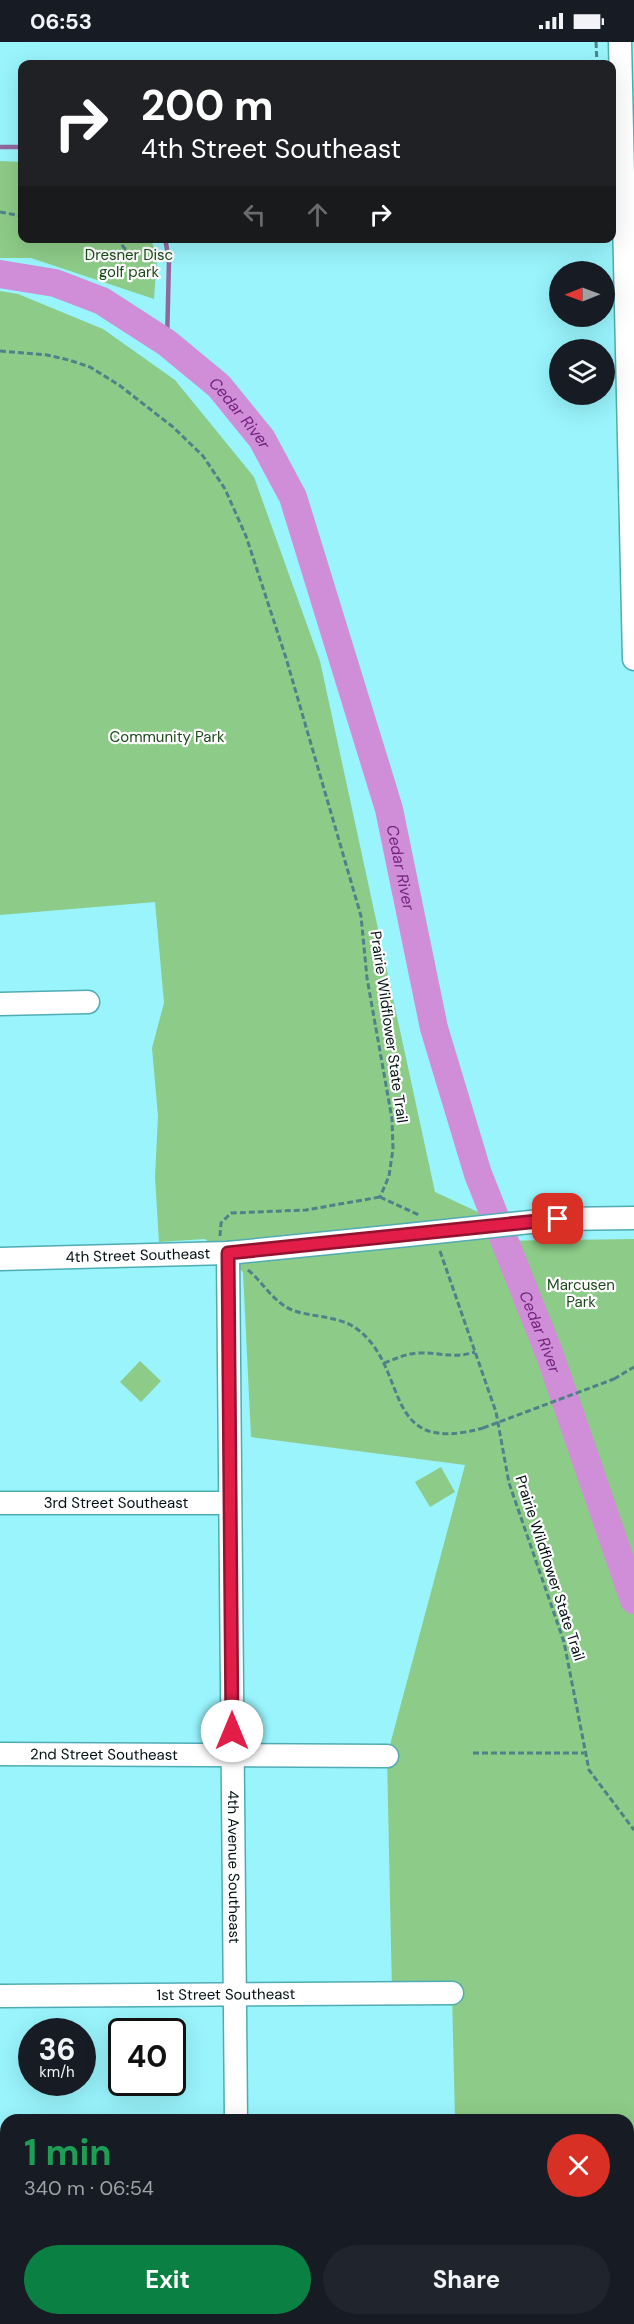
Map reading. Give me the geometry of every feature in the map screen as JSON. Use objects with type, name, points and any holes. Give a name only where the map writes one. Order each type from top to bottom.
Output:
[{"type":"street","points":[[620,42],[628,122],[634,659]]},
{"type":"street","points":[[0,1004],[88,1002]]},
{"type":"street","name":"4th Street Southeast","points":[[0,1259],[228,1253],[415,1226],[634,1218]]},
{"type":"street","name":"4th Avenue Southeast","points":[[228,1253],[236,2114]]},
{"type":"street","name":"3rd Street Southeast","points":[[0,1503],[230,1503]]},
{"type":"street","name":"2nd Street Southeast","points":[[0,1754],[387,1756]]},
{"type":"street","name":"1st Street Southeast","points":[[0,1996],[452,1993]]},
{"type":"path","points":[[596,42],[597,60]]},
{"type":"path","points":[[0,212],[18,215]]},
{"type":"path","points":[[120,243],[133,258]]},
{"type":"path","name":"Prairie Wildflower State Trail","points":[[0,351],[47,355],[69,360],[90,367],[119,385],[173,427],[203,456],[229,499],[246,536],[286,658],[361,916],[367,978],[392,1119],[393,1149],[389,1176],[380,1197]]},
{"type":"path","points":[[415,1226],[416,1212],[380,1197],[306,1210],[231,1213],[221,1223],[220,1235],[228,1253],[260,1280],[276,1300],[292,1310],[339,1321],[356,1329],[372,1344],[384,1364],[394,1392],[411,1420],[430,1430],[453,1435],[483,1428],[614,1379],[634,1367]]},
{"type":"path","name":"Prairie Wildflower State Trail","points":[[439,1248],[496,1412],[508,1484],[564,1642],[573,1681],[584,1753],[596,1782],[634,1830]]},
{"type":"path","points":[[384,1364],[405,1355],[419,1353],[450,1357],[475,1352]]},
{"type":"path","points":[[473,1753],[584,1753]]},
{"type":"green space","name":"Dresner Disc golf park","points":[[0,161],[18,162],[18,243],[152,243],[157,258],[154,299],[31,258],[0,258]]},
{"type":"green space","name":"Community Park","points":[[0,291],[18,294],[103,329],[175,380],[254,477],[320,661],[435,1192],[493,1219],[498,1241],[634,1239],[634,2114],[455,2114],[452,1993],[392,1994],[387,1756],[465,1465],[251,1437],[243,1272],[205,1239],[159,1242],[155,1177],[158,1116],[152,1048],[164,1003],[155,902],[0,915]]},
{"type":"green space","points":[[140,1361],[161,1381],[141,1402],[120,1382]]},
{"type":"green space","points":[[441,1467],[455,1492],[430,1507],[415,1482]]},
{"type":"waterway","points":[[0,147],[18,147]]},
{"type":"waterway","points":[[166,243],[169,260],[167,343]]},
{"type":"waterway","name":"Cedar River","points":[[0,274],[55,283],[102,301],[167,343],[219,386],[262,439],[293,497],[389,809],[434,1028],[478,1174],[550,1355],[634,1600]]},
{"type":"route","points":[[232,1731],[228,1253],[558,1219]]},
{"type":"park label","name":"Marcusen Park","points":[[581,1294]]}]
